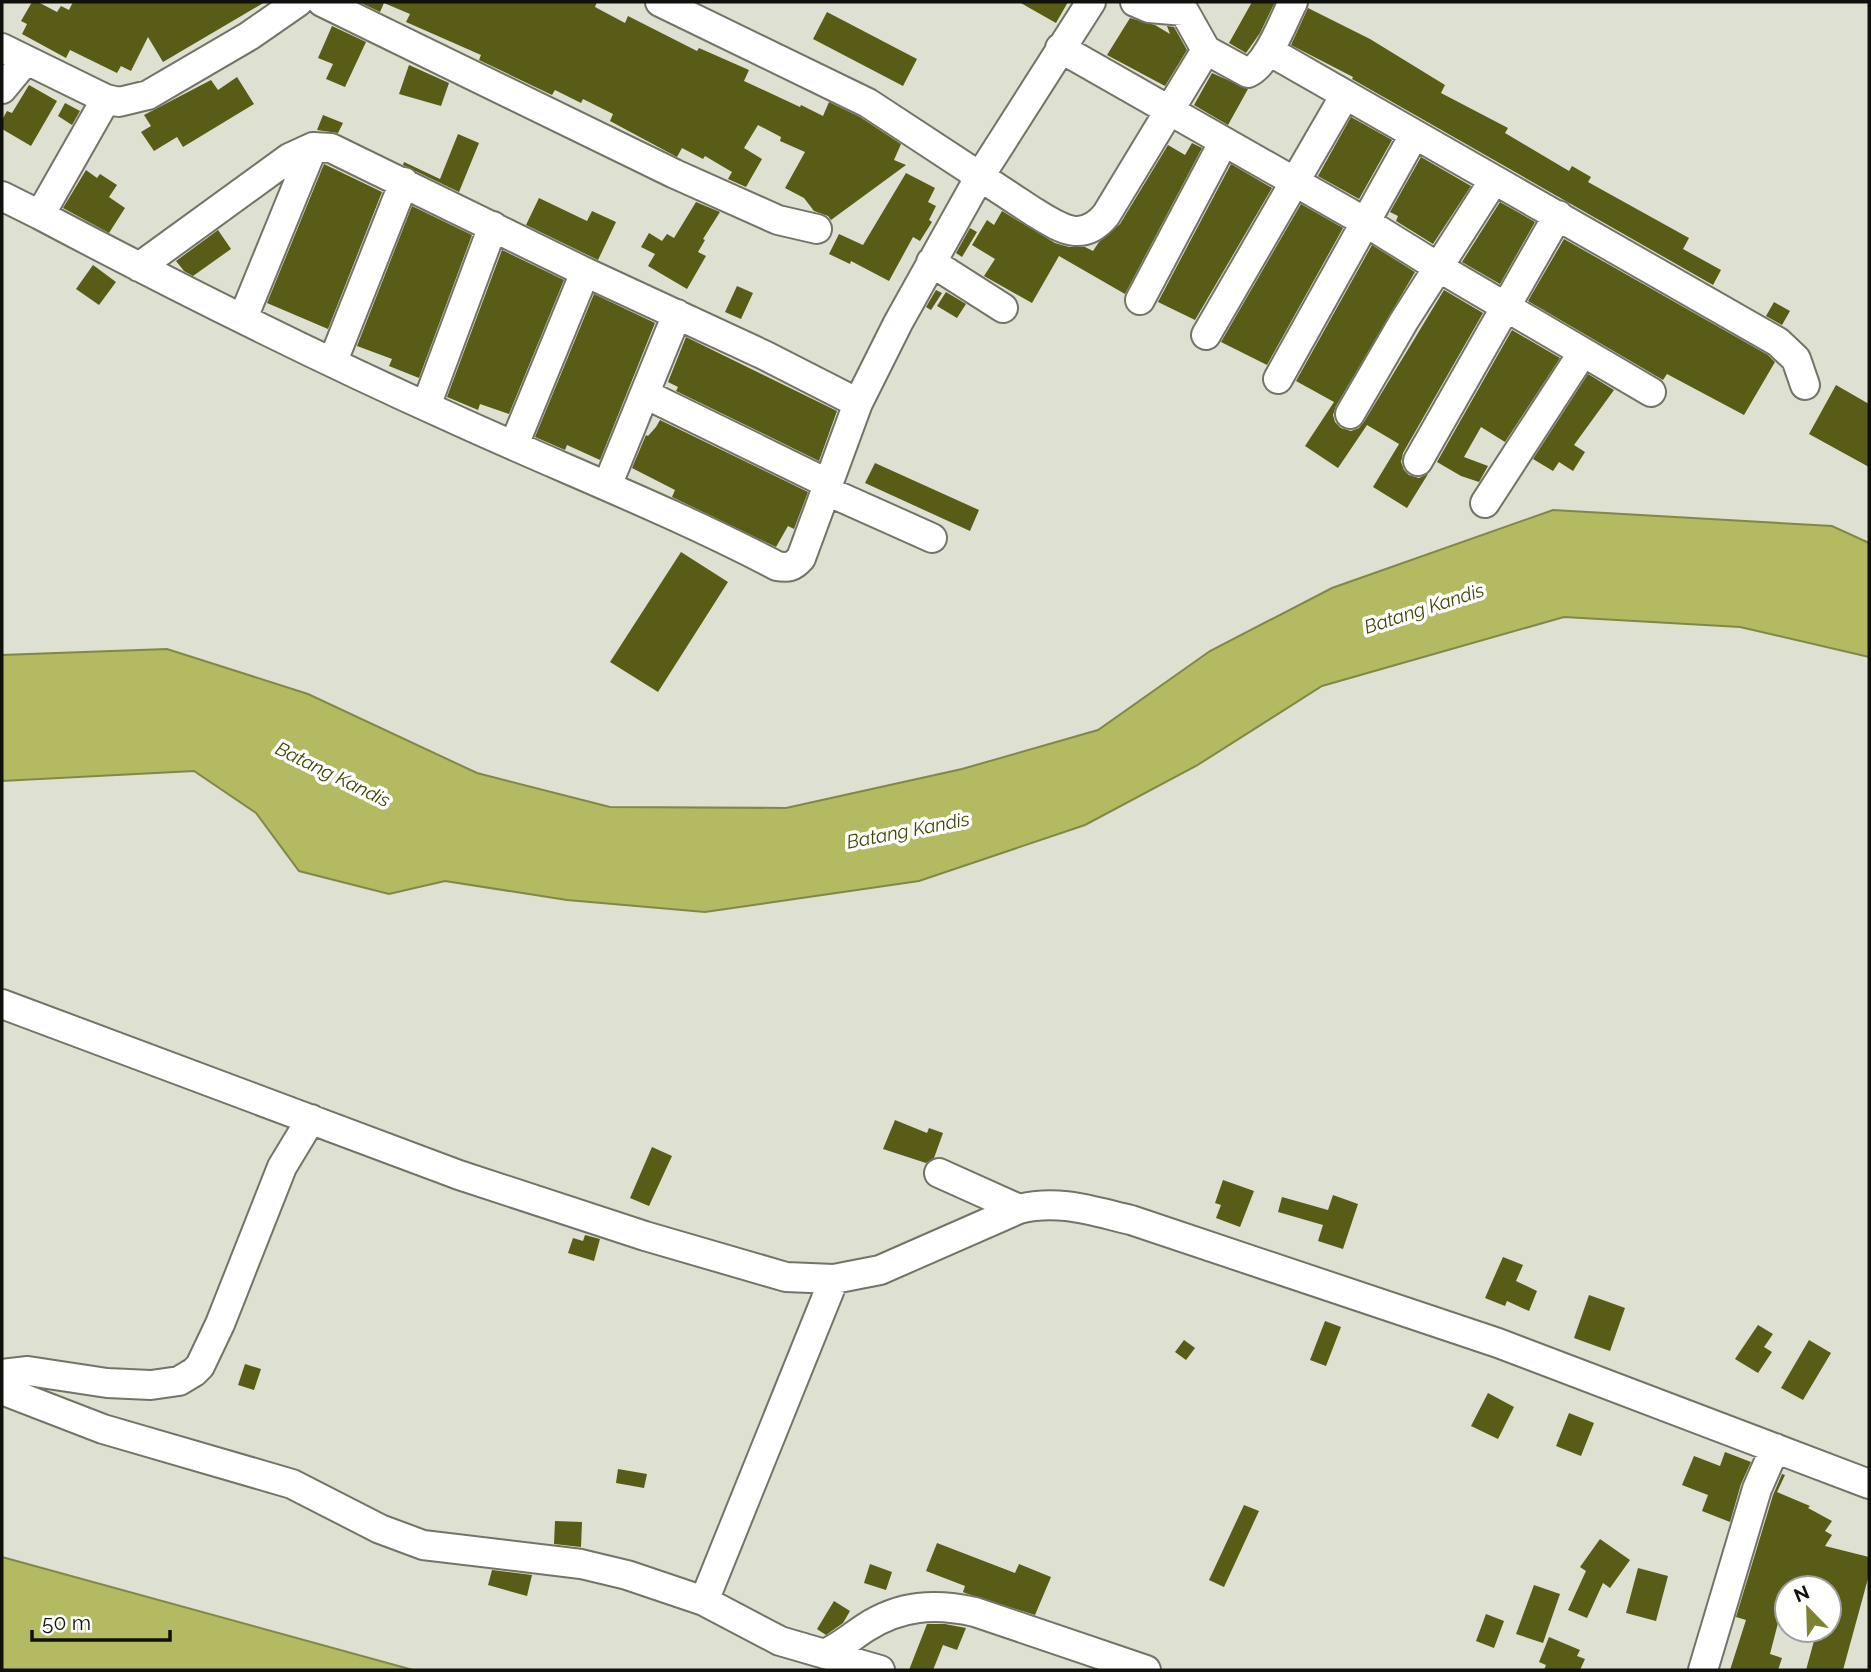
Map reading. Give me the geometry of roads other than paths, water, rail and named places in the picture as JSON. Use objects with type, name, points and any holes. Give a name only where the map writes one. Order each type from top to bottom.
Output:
[{"type":"street","points":[[2,89],[14,54],[106,99],[119,102],[148,95],[249,36],[298,2]]},
{"type":"street","points":[[660,2],[869,103],[1056,225],[1076,232],[1090,230],[1106,215],[1206,50]]},
{"type":"street","points":[[2,196],[139,267],[426,406],[711,532],[777,566],[787,568],[801,558],[859,403],[931,262],[980,176],[1091,2]]},
{"type":"street","points":[[1135,2],[1149,8],[1188,6],[1206,50],[1248,73],[1258,66],[1269,51],[1293,2]]},
{"type":"street","points":[[334,5],[675,174],[778,220],[817,229]]},
{"type":"street","points":[[1060,48],[1367,223],[1651,392]]},
{"type":"street","points":[[1269,51],[1778,342],[1796,359],[1805,385]]},
{"type":"street","points":[[1206,335],[1345,95]]},
{"type":"street","points":[[40,215],[106,99]]},
{"type":"street","points":[[1278,379],[1414,135]]},
{"type":"street","points":[[1140,300],[1223,143]]},
{"type":"street","points":[[139,267],[289,158],[313,147],[331,148],[859,403]]},
{"type":"street","points":[[243,318],[313,147]]},
{"type":"street","points":[[1350,414],[1494,180]]},
{"type":"street","points":[[333,361],[404,182]]},
{"type":"street","points":[[1418,461],[1558,215]]},
{"type":"street","points":[[426,406],[493,226]]},
{"type":"street","points":[[931,262],[1003,308]]},
{"type":"street","points":[[514,445],[585,272]]},
{"type":"street","points":[[607,485],[677,314]]},
{"type":"street","points":[[1485,503],[1583,352]]},
{"type":"street","points":[[645,394],[932,538]]},
{"type":"street","points":[[2,1003],[459,1175],[748,1268],[786,1277],[834,1279],[880,1270],[1019,1209],[1053,1203],[1131,1220],[1498,1343],[1869,1484]]},
{"type":"street","points":[[2,1374],[28,1371],[107,1383],[151,1385],[179,1381],[194,1372],[200,1366],[220,1324],[282,1167],[311,1119]]},
{"type":"street","points":[[939,1173],[1019,1209]]},
{"type":"street","points":[[704,1601],[834,1279]]},
{"type":"street","points":[[2,1390],[103,1429],[292,1485],[380,1529],[422,1545],[582,1564],[627,1575],[704,1601],[780,1641],[880,1670]]},
{"type":"street","points":[[1703,1670],[1757,1489],[1775,1448]]},
{"type":"street","points":[[824,1654],[883,1618],[925,1606],[949,1606],[975,1612],[1146,1670]]},
{"type":"water","name":"Batang Kandis","points":[[1553,510],[1832,526],[1869,543],[1869,657],[1740,627],[1564,617],[1322,686],[1196,766],[1085,825],[919,881],[705,912],[567,900],[445,881],[389,894],[299,871],[256,813],[194,771],[2,781],[2,655],[167,649],[308,694],[477,773],[610,807],[786,808],[962,769],[1098,730],[1210,651],[1332,588]]},
{"type":"water","points":[[2,1557],[413,1670],[2,1670]]}]
